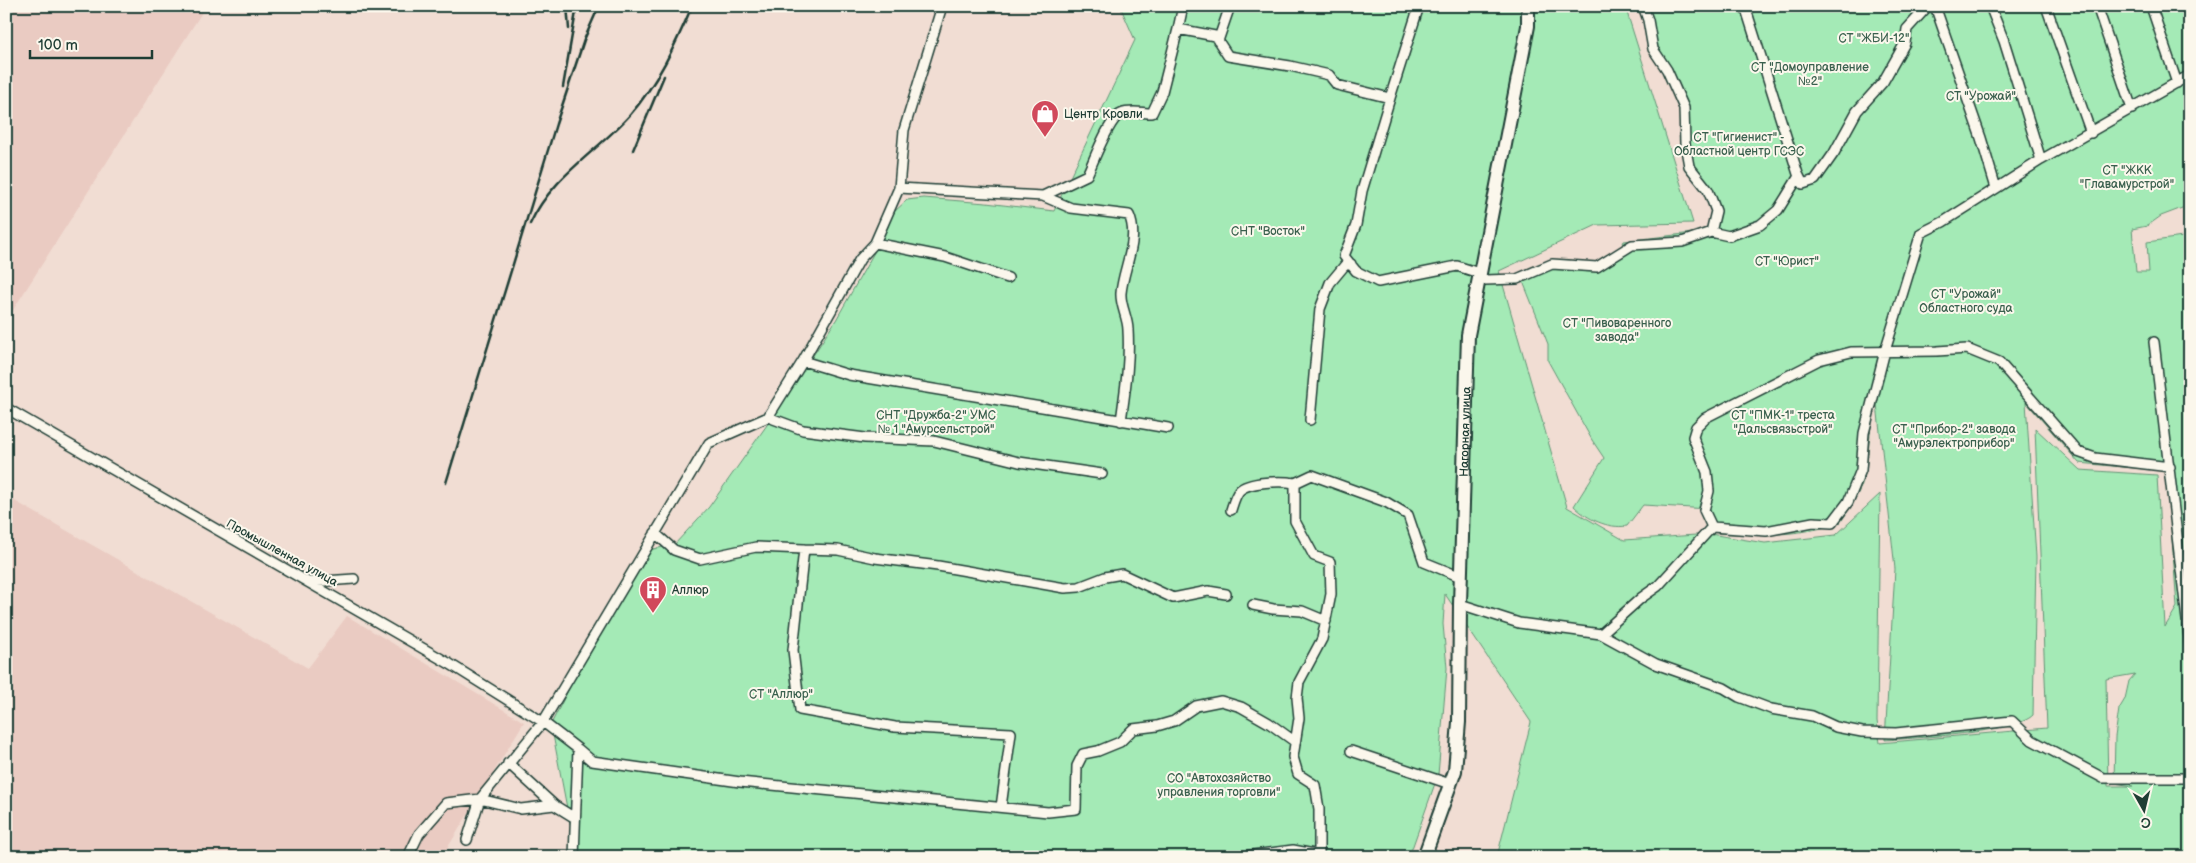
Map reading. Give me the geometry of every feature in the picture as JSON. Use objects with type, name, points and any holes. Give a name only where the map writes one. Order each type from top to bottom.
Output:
[{"type":"street","points":[[467,840],[480,799],[543,722],[709,443],[768,417],[804,361],[860,258],[874,243],[900,188],[904,130],[942,6]]},
{"type":"street","points":[[1043,196],[1087,175],[1118,114],[1128,112],[1152,113],[1162,92],[1183,6]]},
{"type":"street","points":[[1218,41],[1230,6]]},
{"type":"street","points":[[1419,6],[1362,191],[1356,225],[1344,256],[1356,271],[1378,282],[1457,266],[1485,280],[1516,280],[1552,264],[1597,267],[1632,245],[1682,242],[1711,232],[1730,236],[1760,225],[1778,210],[1799,176]]},
{"type":"street","name":"Нагорная улица","points":[[1424,857],[1455,771],[1459,722],[1460,604],[1468,335],[1528,26],[1528,6]]},
{"type":"street","points":[[1643,6],[1648,20],[1653,48],[1667,70],[1684,108],[1685,144],[1689,166],[1708,190],[1716,211],[1711,232]]},
{"type":"street","points":[[1745,6],[1803,184],[1815,180],[1834,153],[1858,111],[1883,82],[1905,42],[1907,29],[1928,6]]},
{"type":"street","points":[[1935,6],[1981,138],[1996,188]]},
{"type":"street","points":[[1990,6],[2004,41],[2041,160]]},
{"type":"street","points":[[2046,6],[2091,133]]},
{"type":"street","points":[[2097,6],[2132,109]]},
{"type":"street","points":[[2151,6],[2177,83]]},
{"type":"street","points":[[1178,29],[1215,36],[1228,56],[1329,75],[1338,86],[1390,98]]},
{"type":"street","points":[[1712,527],[1766,531],[1813,522],[1832,523],[1848,502],[1861,470],[1864,433],[1885,351],[1921,233],[1943,222],[2041,160],[2190,76]]},
{"type":"street","points":[[900,188],[1043,196],[1071,208],[1129,214],[1133,223],[1129,259],[1121,294],[1128,323],[1129,352],[1121,422]]},
{"type":"street","points":[[874,243],[945,258],[1008,278]]},
{"type":"street","points":[[1310,420],[1320,309],[1330,283],[1345,265],[1351,264]]},
{"type":"street","points":[[2154,342],[2190,645]]},
{"type":"street","points":[[1712,527],[1704,510],[1709,491],[1708,472],[1693,437],[1696,428],[1705,418],[1819,360],[1851,352],[1967,349],[1999,362],[2078,452],[2096,458],[2170,467]]},
{"type":"street","points":[[804,361],[849,375],[1121,422],[1168,428]]},
{"type":"street","name":"Промышленная улица","points":[[6,408],[450,664],[543,722],[592,761],[694,776],[1048,812],[1076,809],[1077,766],[1083,754],[1098,752],[1120,742],[1133,729],[1157,726],[1174,720],[1196,706],[1221,701],[1241,707],[1269,723],[1294,741]]},
{"type":"street","points":[[768,417],[803,430],[865,438],[934,441],[1019,462],[1102,474]]},
{"type":"street","points":[[1231,510],[1238,492],[1246,486],[1282,481],[1295,483],[1312,475],[1386,502],[1408,515],[1424,562],[1461,577]]},
{"type":"street","points":[[1238,857],[1292,850],[1319,856],[1319,809],[1315,785],[1298,774],[1293,757],[1299,718],[1297,698],[1299,682],[1322,639],[1331,594],[1330,562],[1314,556],[1294,522],[1295,483]]},
{"type":"street","points":[[1601,634],[1641,598],[1658,586],[1712,527]]},
{"type":"street","points":[[655,533],[674,550],[700,559],[756,547],[838,550],[875,558],[938,566],[1065,588],[1079,587],[1105,576],[1122,574],[1174,598],[1208,591],[1226,594]]},
{"type":"street","points":[[804,549],[793,650],[800,710],[895,727],[1011,733],[1001,807]]},
{"type":"street","points":[[310,582],[354,579]]},
{"type":"street","points":[[1253,604],[1273,610],[1302,611],[1326,621]]},
{"type":"street","points":[[1460,604],[1519,623],[1601,634],[1656,664],[1724,688],[1739,697],[1771,709],[1812,716],[1836,727],[1862,732],[1896,733],[2012,721],[2032,740],[2103,778],[2190,778]]},
{"type":"street","points":[[574,857],[578,749]]},
{"type":"street","points":[[1351,751],[1450,784]]},
{"type":"street","points":[[508,763],[554,805],[575,818]]},
{"type":"street","points":[[408,857],[419,834],[446,803],[480,799],[521,809],[554,805]]},
{"type":"street","points":[[6,852],[13,857]]},
{"type":"shaded area","points":[[6,6],[206,6],[6,321]]},
{"type":"shaded area","points":[[6,496],[308,668],[347,616],[524,722],[442,857],[6,857]]},
{"type":"green space","points":[[1120,6],[1625,6],[1693,223],[1597,225],[1499,271],[1567,507],[1624,540],[1710,534],[1765,543],[1836,535],[1880,494],[1877,721],[1880,743],[2047,728],[2035,428],[2080,470],[2157,475],[2165,627],[2177,607],[2167,471],[2079,463],[2026,402],[2036,557],[2033,715],[2023,721],[2007,726],[1963,734],[1885,740],[1895,569],[1877,404],[1872,421],[1867,465],[1863,481],[1855,500],[1840,523],[1795,533],[1748,535],[1717,533],[1708,509],[1643,505],[1627,526],[1620,527],[1598,522],[1574,506],[1604,458],[1548,361],[1548,344],[1520,274],[1542,266],[1593,264],[1620,249],[1624,241],[1701,232],[1716,221],[1691,160],[1686,112],[1657,52],[1645,6],[2190,6],[2190,82],[2187,84],[2190,94],[2190,205],[2161,216],[2147,226],[2132,229],[2136,272],[2149,272],[2147,242],[2190,236],[2190,857],[1497,857],[1531,722],[1445,594],[1443,624],[1447,668],[1438,775],[1409,857],[577,857],[578,826],[570,824],[551,724],[578,671],[648,550],[674,545],[709,507],[779,408],[836,320],[881,240],[894,212],[907,200],[924,198],[1054,211],[1135,40]],"holes":[[[2135,674],[2129,681],[2125,699],[2119,709],[2115,737],[2114,783],[2133,786],[2108,786],[2106,679]]]},
{"type":"railway","points":[[567,6],[569,29]]},
{"type":"railway","points":[[563,87],[577,6]]},
{"type":"railway","points":[[446,483],[556,124],[584,40],[599,6]]},
{"type":"railway","points":[[530,224],[550,192],[617,128],[640,103],[665,63],[692,6]]},
{"type":"railway","points":[[633,150],[664,76]]},
{"type":"place","name":"Центр Кровли","points":[[1045,138]]},
{"type":"place","name":"Аллюр","points":[[653,614]]},
{"type":"park label","name":"СТ \"ЖБИ-12\"","points":[[1874,38]]},
{"type":"park label","name":"СТ \"Домоуправление №2\"","points":[[1810,74]]},
{"type":"park label","name":"СТ \"Урожай\"","points":[[1981,96]]},
{"type":"park label","name":"СТ \"Гигиенист\" - Областной центр ГСЭС","points":[[1739,144]]},
{"type":"park label","name":"СТ \"ЖКК \"Главамурстрой\"","points":[[2127,177]]},
{"type":"park label","name":"СНТ \"Восток\"","points":[[1268,231]]},
{"type":"park label","name":"СТ \"Юрист\"","points":[[1787,261]]},
{"type":"park label","name":"СТ \"Урожай\" Областного суда","points":[[1966,301]]},
{"type":"park label","name":"СТ \"Пивоваренного завода\"","points":[[1617,330]]},
{"type":"park label","name":"СНТ \"Дружба-2\" УМС № 1 \"Амурсельстрой\"","points":[[936,422]]},
{"type":"park label","name":"СТ \"ПМК-1\" треста \"Дальсвязьстрой\"","points":[[1783,422]]},
{"type":"park label","name":"СТ \"Прибор-2\" завода \"Амурэлектроприбор\"","points":[[1954,436]]},
{"type":"park label","name":"СТ \"Аллюр\"","points":[[781,694]]},
{"type":"park label","name":"СО \"Автохозяйство управления торговли\"","points":[[1219,785]]}]
